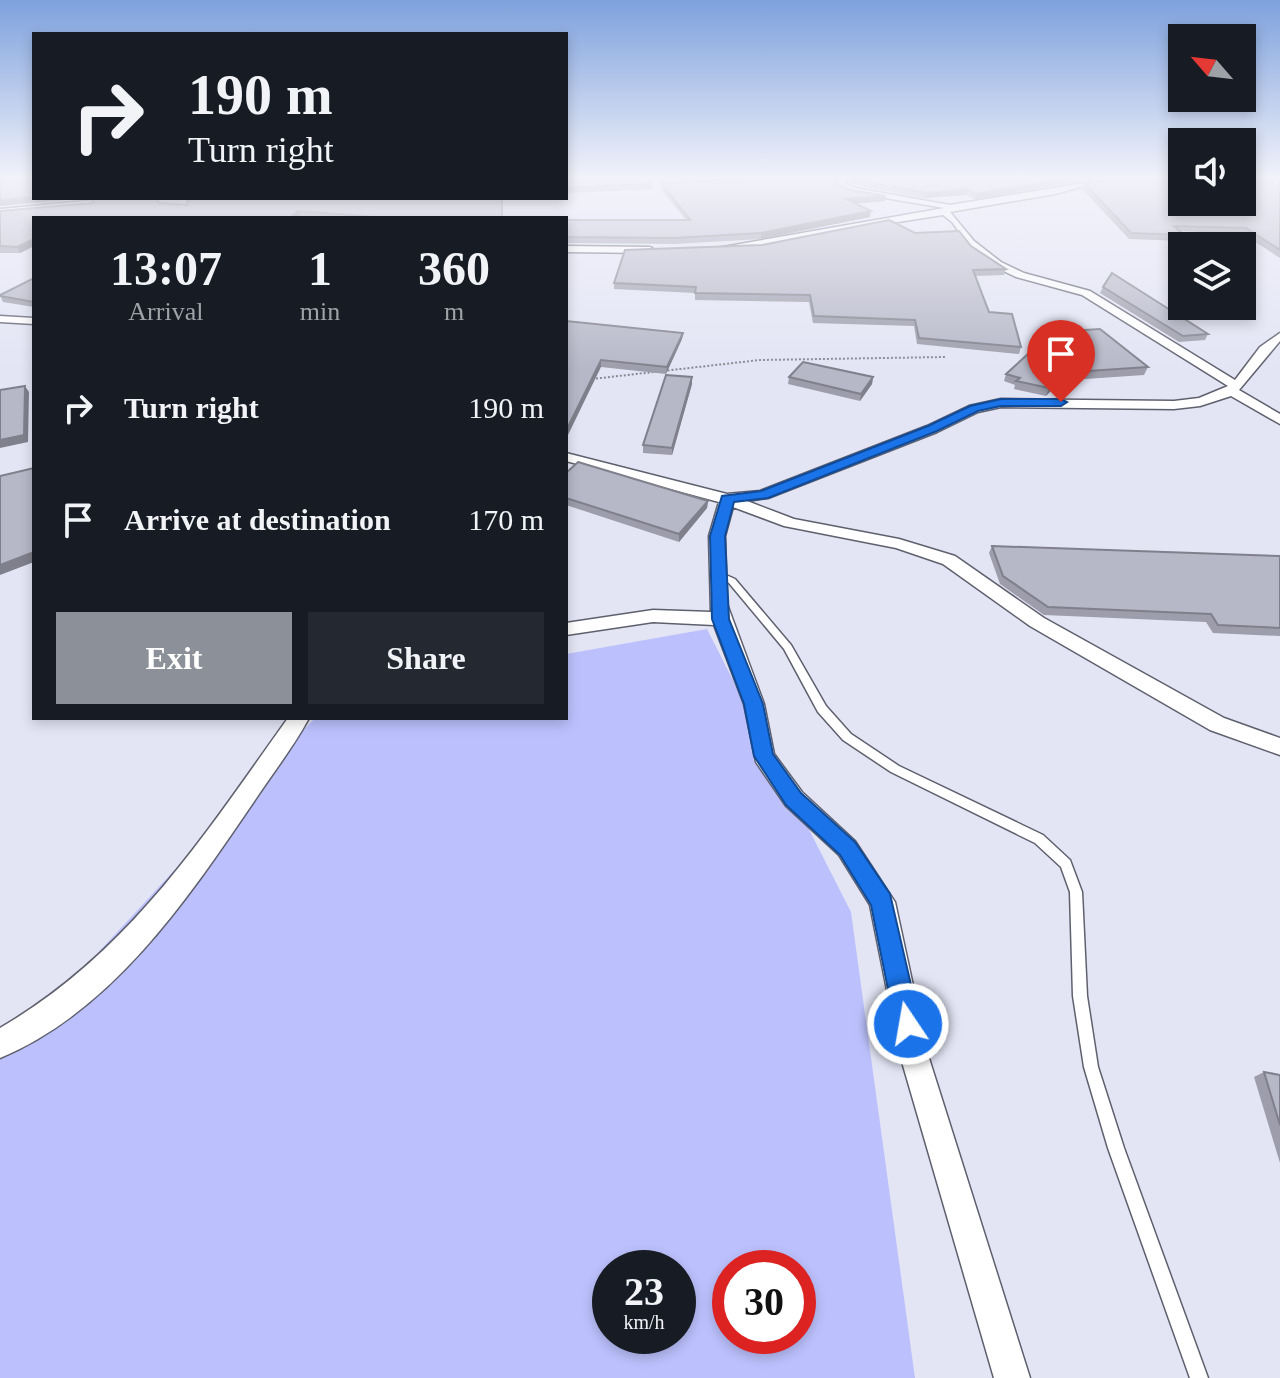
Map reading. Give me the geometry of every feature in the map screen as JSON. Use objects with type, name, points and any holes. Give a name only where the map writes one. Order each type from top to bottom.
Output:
[{"type":"street","points":[[716,249],[773,242]]},
{"type":"street","points":[[970,242],[993,262],[1021,278],[1071,286],[1086,293],[1280,420]]},
{"type":"street","points":[[568,249],[660,250]]},
{"type":"street","points":[[0,319],[32,321]]},
{"type":"street","points":[[727,499],[763,495],[932,429],[974,409],[1001,403],[1172,404],[1201,401],[1233,388],[1271,341],[1280,336]]},
{"type":"street","points":[[568,458],[727,499],[790,523],[899,544],[949,560],[1037,622],[1217,724],[1280,747]]},
{"type":"street","points":[[727,499],[717,536],[721,619],[754,704],[764,756],[794,799],[847,848],[882,902],[914,1055],[1012,1378]]},
{"type":"street","points":[[568,629],[653,616],[721,619]]},
{"type":"street","points":[[0,1044],[31,1028],[78,994],[138,938],[158,916],[298,720]]},
{"type":"lane","points":[[717,574],[732,581],[788,647],[822,709],[847,737],[887,765],[1039,839],[1066,864],[1076,892],[1080,996],[1091,1067],[1111,1134],[1199,1378]]},
{"type":"path","points":[[580,379],[607,380],[760,360],[946,357]]},
{"type":"shaded area","points":[[707,629],[851,912],[915,1378],[0,1378],[0,1027],[48,1007],[313,720],[568,720],[568,654]]},
{"type":"building","points":[[0,242],[27,242],[17,247],[0,246]]},
{"type":"building","points":[[776,242],[968,242],[1006,269],[973,270],[989,312],[1012,314],[1021,347],[919,338],[915,320],[814,316],[810,295],[695,293],[696,287],[614,283],[625,250]]},
{"type":"building","points":[[1268,242],[1280,242],[1280,250]]},
{"type":"building","points":[[1112,273],[1168,309],[1168,320],[1186,320],[1208,334],[1183,336],[1103,287]]},
{"type":"building","points":[[32,279],[32,302],[0,295]]},
{"type":"building","points":[[568,321],[683,333],[667,367],[601,360],[568,427]]},
{"type":"building","points":[[1100,329],[1148,367],[1088,371],[1076,361],[1049,388],[1016,381],[1020,378],[1006,374],[1052,332]]},
{"type":"building","points":[[803,362],[873,377],[861,394],[789,377]]},
{"type":"building","points":[[666,375],[692,377],[672,448],[643,445]]},
{"type":"building","points":[[25,386],[24,435],[0,440],[0,390]]},
{"type":"building","points":[[578,462],[708,501],[679,534],[568,499],[568,471]]},
{"type":"building","points":[[32,468],[32,553],[0,565],[0,476]]},
{"type":"building","points":[[992,546],[1280,556],[1280,628],[1218,625],[1211,614],[1048,607],[1003,576]]},
{"type":"building","points":[[1264,1072],[1280,1075],[1280,1125]]},
{"type":"route","points":[[908,1024],[882,902],[847,848],[794,799],[764,756],[754,704],[721,619],[717,536],[727,499],[763,495],[846,460],[932,429],[974,409],[1001,403],[1061,402]]}]
